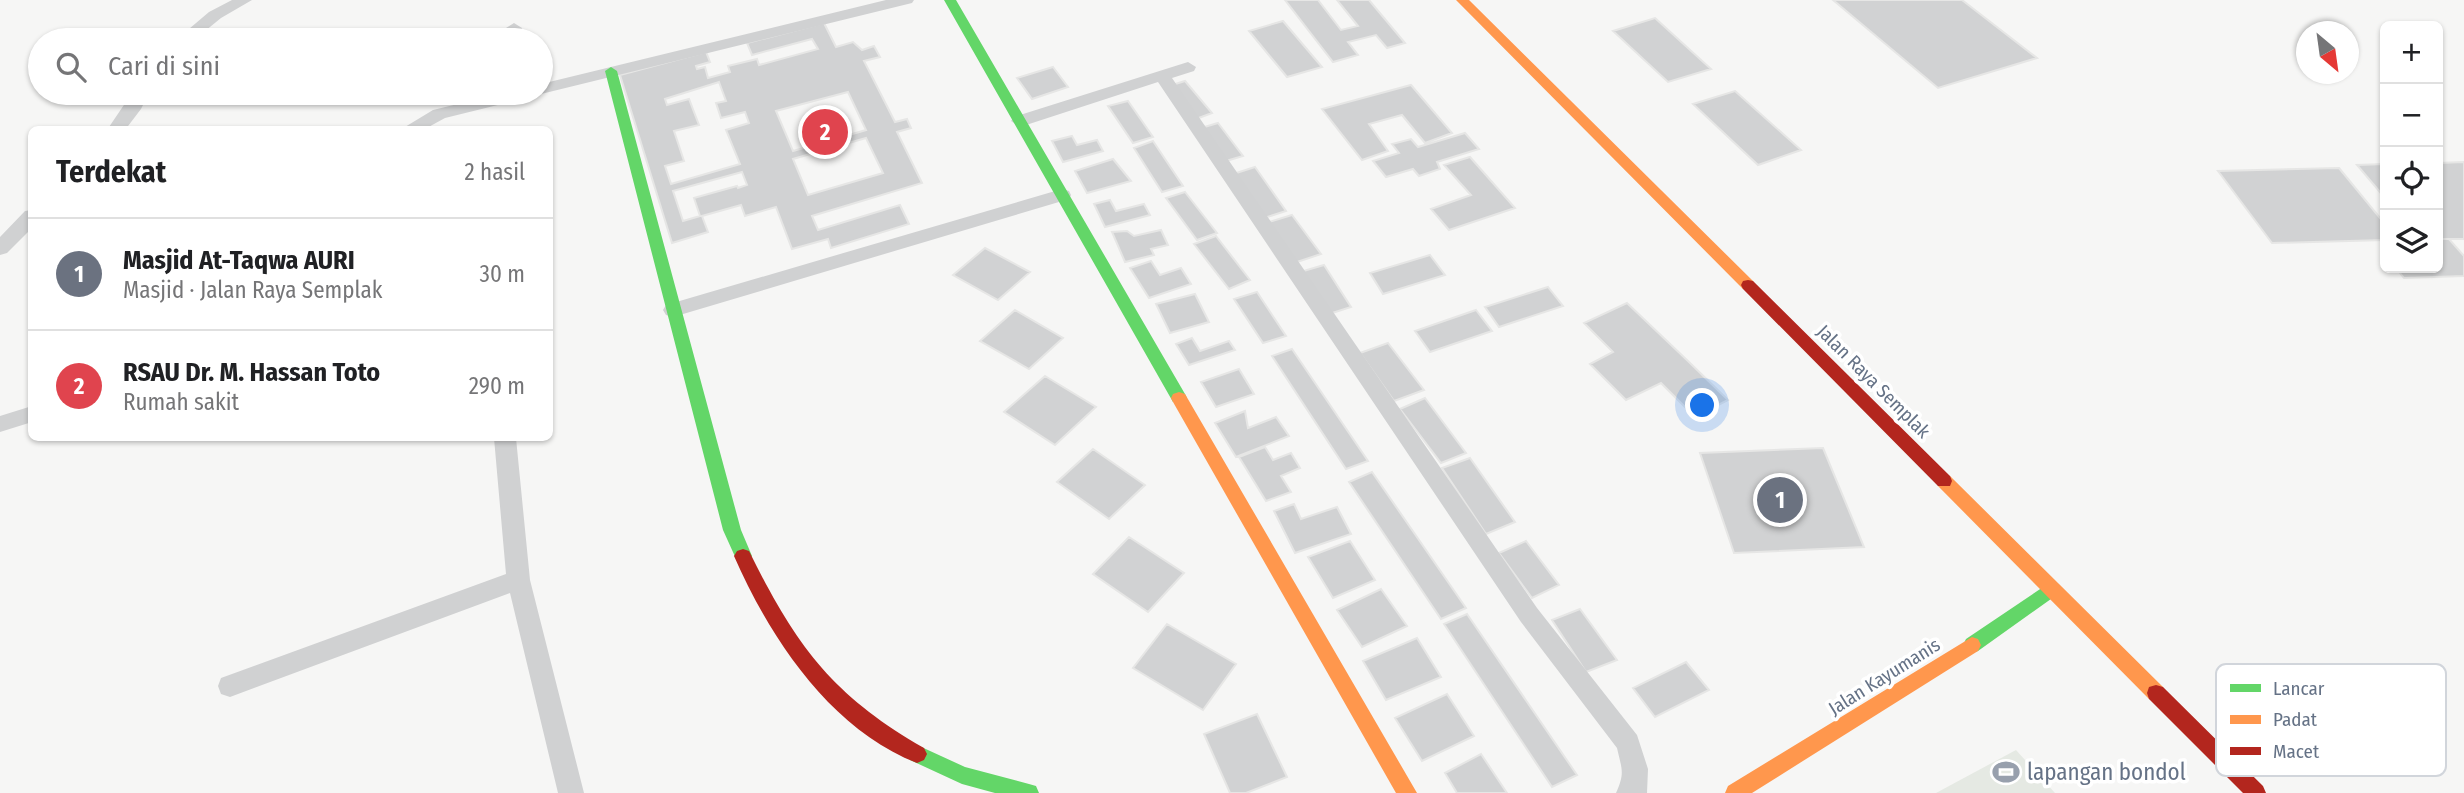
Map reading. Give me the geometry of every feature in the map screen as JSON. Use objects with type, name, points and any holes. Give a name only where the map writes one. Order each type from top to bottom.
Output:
[{"type":"street","points":[[199,28],[215,15],[244,0]]},
{"type":"street","points":[[553,86],[906,0]]},
{"type":"street","points":[[950,0],[1407,793]]},
{"type":"street","name":"Jalan Raya Semplak","points":[[1462,0],[2216,753]]},
{"type":"street","points":[[1020,121],[1188,68]]},
{"type":"street","points":[[611,71],[733,530],[747,569],[786,642],[812,676],[852,714],[891,739],[943,768],[1029,793]]},
{"type":"street","points":[[1162,76],[1528,615],[1628,743],[1636,769],[1638,792]]},
{"type":"street","points":[[118,126],[134,105]]},
{"type":"street","points":[[416,126],[439,114],[475,105]]},
{"type":"street","points":[[673,310],[1062,195]]},
{"type":"street","points":[[0,248],[28,220]]},
{"type":"street","points":[[0,248],[28,239]]},
{"type":"street","points":[[0,424],[28,415]]},
{"type":"street","points":[[505,441],[518,580],[571,793]]},
{"type":"street","points":[[230,686],[518,580]]},
{"type":"street","name":"Jalan Kayumanis","points":[[1735,793],[1963,651],[2052,589]]},
{"type":"street","name":"Jalan Raya Semplak","points":[[2239,776],[2256,793]]},
{"type":"shaded area","name":"lapangan bondol","points":[[2016,750],[2055,793],[1936,793]]},
{"type":"building","points":[[1285,0],[1318,0],[1341,30],[1358,26],[1337,0],[1369,0],[1405,43],[1387,48],[1376,35],[1348,42],[1358,55],[1333,62]]},
{"type":"building","points":[[1833,0],[1962,0],[2037,58],[1938,88]]},
{"type":"building","points":[[1655,18],[1711,69],[1668,82],[1613,31]]},
{"type":"building","points":[[1283,21],[1322,67],[1287,77],[1249,31]]},
{"type":"building","points":[[824,23],[836,47],[853,42],[862,50],[874,46],[880,57],[864,61],[895,122],[907,119],[911,128],[897,132],[922,183],[812,216],[818,230],[900,205],[909,224],[831,248],[828,239],[792,249],[776,207],[745,216],[741,205],[702,216],[708,232],[672,243],[620,75],[706,52],[710,62],[696,66],[697,69],[705,67],[708,78],[730,72],[728,66],[757,59],[759,65],[818,49],[812,39],[752,55],[747,43]],"holes":[[[719,82],[726,101],[716,103],[721,118],[745,112],[749,123],[726,130],[740,164],[671,184],[665,166],[684,161],[674,131],[699,125],[689,99],[667,105],[665,99]],[[848,92],[866,130],[793,151],[776,111]],[[866,138],[883,173],[808,195],[793,159]],[[742,172],[747,185],[694,198],[700,216],[683,221],[673,191]]]},
{"type":"building","points":[[1053,67],[1068,87],[1032,99],[1017,78]]},
{"type":"building","points":[[1185,81],[1212,113],[1196,119],[1169,86]]},
{"type":"building","points":[[1411,85],[1452,133],[1425,143],[1402,115],[1369,124],[1388,151],[1362,160],[1322,109]]},
{"type":"building","points":[[1735,91],[1801,150],[1758,165],[1693,104]]},
{"type":"building","points":[[1128,101],[1153,137],[1133,143],[1108,106]]},
{"type":"building","points":[[1218,123],[1243,156],[1226,161],[1201,128]]},
{"type":"building","points":[[1465,133],[1479,149],[1437,162],[1440,169],[1419,176],[1413,169],[1386,177],[1373,161],[1399,153],[1392,144],[1411,139],[1418,147]]},
{"type":"building","points":[[1072,136],[1077,145],[1097,140],[1103,151],[1063,162],[1052,141]]},
{"type":"building","points":[[1153,141],[1183,186],[1162,192],[1134,148]]},
{"type":"building","points":[[1470,157],[1515,208],[1449,230],[1431,209],[1471,195],[1444,165]]},
{"type":"building","points":[[1113,159],[1131,181],[1087,193],[1075,171]]},
{"type":"building","points":[[2464,162],[2464,239],[2443,239],[2443,163]]},
{"type":"building","points":[[2380,164],[2380,192],[2357,165]]},
{"type":"building","points":[[1255,167],[1286,211],[1261,219],[1230,175]]},
{"type":"building","points":[[2339,168],[2380,218],[2380,240],[2272,243],[2218,171]]},
{"type":"building","points":[[1185,192],[1217,233],[1197,240],[1166,198]]},
{"type":"building","points":[[1110,200],[1116,211],[1144,204],[1150,215],[1105,227],[1094,204]]},
{"type":"building","points":[[1292,215],[1321,254],[1294,263],[1266,223]]},
{"type":"building","points":[[1161,230],[1168,245],[1151,249],[1154,255],[1125,262],[1112,232],[1127,231],[1134,236]]},
{"type":"building","points":[[1216,236],[1250,280],[1229,289],[1194,244]]},
{"type":"building","points":[[2443,239],[2449,239],[2464,256],[2464,276],[2404,278],[2400,273],[2443,273]]},
{"type":"building","points":[[985,248],[1030,272],[998,300],[953,275]]},
{"type":"building","points":[[1430,255],[1445,275],[1383,294],[1370,273]]},
{"type":"building","points":[[1151,261],[1160,275],[1181,268],[1191,284],[1149,298],[1130,268]]},
{"type":"building","points":[[1324,265],[1351,307],[1326,315],[1300,272]]},
{"type":"building","points":[[1548,287],[1563,306],[1499,327],[1485,307]]},
{"type":"building","points":[[1257,292],[1286,336],[1263,343],[1234,299]]},
{"type":"building","points":[[1195,294],[1209,322],[1170,333],[1156,304]]},
{"type":"building","points":[[1627,303],[1728,400],[1695,417],[1661,383],[1626,400],[1590,364],[1613,352],[1584,323]]},
{"type":"building","points":[[1015,310],[1063,338],[1029,369],[980,341]]},
{"type":"building","points":[[1476,310],[1492,331],[1430,352],[1415,331]]},
{"type":"building","points":[[1192,338],[1200,351],[1229,341],[1235,350],[1189,365],[1176,344]]},
{"type":"building","points":[[1388,343],[1424,390],[1394,401],[1360,353]]},
{"type":"building","points":[[1292,349],[1368,461],[1346,469],[1272,356]]},
{"type":"building","points":[[1239,369],[1254,394],[1216,407],[1201,382]]},
{"type":"building","points":[[1045,376],[1096,407],[1055,445],[1004,412]]},
{"type":"building","points":[[1425,398],[1466,453],[1441,463],[1400,409]]},
{"type":"building","points":[[1245,411],[1248,428],[1276,417],[1289,436],[1236,457],[1215,423]]},
{"type":"building","points":[[1265,447],[1273,460],[1291,453],[1300,468],[1281,476],[1291,492],[1266,501],[1239,457]]},
{"type":"building","points":[[1823,448],[1864,547],[1734,553],[1700,453]]},
{"type":"building","points":[[1093,449],[1145,485],[1109,519],[1057,482]]},
{"type":"building","points":[[1470,458],[1515,522],[1486,534],[1442,468]]},
{"type":"building","points":[[1372,472],[1466,608],[1441,619],[1349,482]]},
{"type":"building","points":[[1294,504],[1301,519],[1337,507],[1351,534],[1295,553],[1274,511]]},
{"type":"building","points":[[1129,537],[1184,573],[1148,612],[1093,574]]},
{"type":"building","points":[[1350,541],[1375,580],[1333,598],[1308,557]]},
{"type":"building","points":[[1526,541],[1559,585],[1532,598],[1499,553]]},
{"type":"building","points":[[1381,589],[1407,626],[1362,647],[1337,610]]},
{"type":"building","points":[[1580,609],[1617,660],[1586,672],[1552,620]]},
{"type":"building","points":[[1467,614],[1577,775],[1552,787],[1444,624]]},
{"type":"building","points":[[1167,624],[1236,664],[1203,710],[1133,668]]},
{"type":"building","points":[[1417,638],[1441,677],[1386,700],[1363,661]]},
{"type":"building","points":[[1686,662],[1709,690],[1655,717],[1633,688]]},
{"type":"building","points":[[1447,694],[1474,736],[1422,761],[1395,718]]},
{"type":"building","points":[[1257,714],[1287,777],[1246,793],[1230,793],[1204,734]]},
{"type":"building","points":[[1481,754],[1507,793],[1457,793],[1445,773]]},
{"type":"traffic: fast","points":[[950,0],[1179,398]]},
{"type":"traffic: fast","points":[[611,71],[732,530],[743,556]]},
{"type":"traffic: fast","points":[[1972,645],[2052,589]]},
{"type":"traffic: fast","points":[[917,754],[962,775],[1029,793]]},
{"type":"traffic: slow","points":[[1462,0],[1748,285]]},
{"type":"traffic: slow","points":[[1179,398],[1407,793]]},
{"type":"traffic: slow","points":[[1944,481],[2156,693]]},
{"type":"traffic: slow","points":[[1735,793],[1972,645]]},
{"type":"traffic: jam","points":[[1748,285],[1944,481]]},
{"type":"traffic: jam","points":[[743,556],[773,617],[812,671],[860,717],[917,754]]},
{"type":"traffic: jam","points":[[2156,693],[2216,753]]},
{"type":"traffic: jam","points":[[2239,776],[2256,793]]},
{"type":"place","name":"RSAU Dr. M. Hassan Toto","points":[[825,132]]},
{"type":"place","name":"Masjid At-Taqwa AURI","points":[[1780,500]]},
{"type":"place","name":"lapangan bondol","points":[[2006,772]]}]
